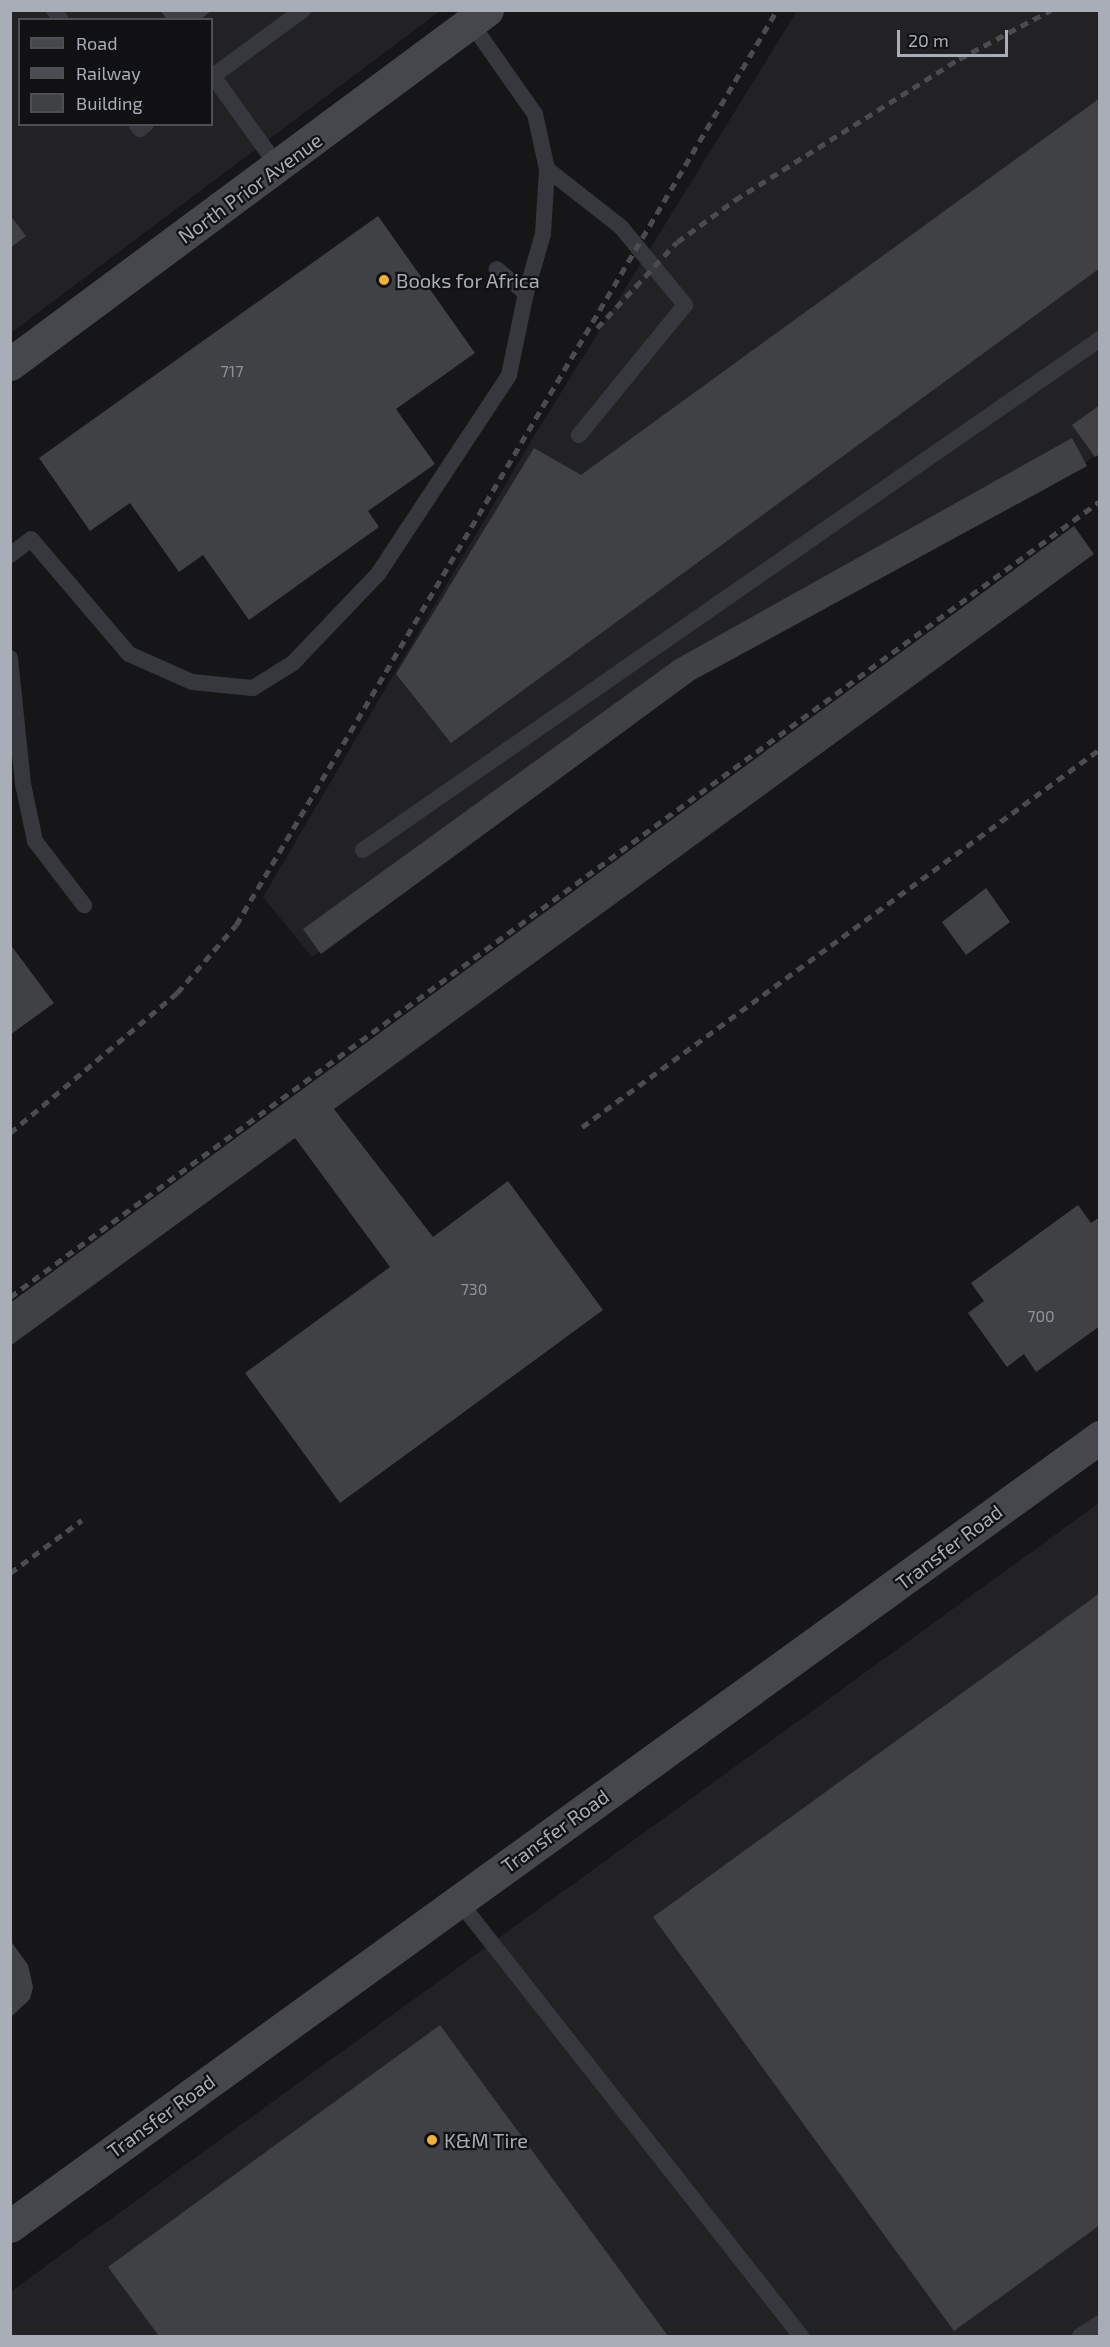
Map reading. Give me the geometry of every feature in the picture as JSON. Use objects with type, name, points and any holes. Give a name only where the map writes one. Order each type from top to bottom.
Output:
[{"type":"main road","name":"North Prior Avenue","points":[[10,364],[279,168],[479,17]]},
{"type":"main road","name":"Transfer Road","points":[[10,2226],[1100,1437]]},
{"type":"lane","points":[[213,76],[303,10]]},
{"type":"lane","points":[[10,555],[31,539],[129,654],[192,682],[253,688],[292,663],[378,574],[509,375],[526,293],[543,234],[547,169],[535,114],[479,17]]},
{"type":"lane","points":[[213,78],[279,168]]},
{"type":"lane","points":[[547,169],[621,227],[685,304],[579,435]]},
{"type":"lane","points":[[495,269],[526,293]]},
{"type":"lane","points":[[363,850],[1100,339]]},
{"type":"lane","points":[[10,658],[23,784],[35,841],[84,905]]},
{"type":"lane","points":[[458,1900],[801,2337]]},
{"type":"lane","points":[[1080,2337],[1100,2323]]},
{"type":"shaded area","points":[[11,11],[440,11],[11,333]]},
{"type":"shaded area","points":[[797,11],[1099,11],[1099,453],[1048,488],[691,676],[312,957],[263,897],[528,446]]},
{"type":"shaded area","points":[[1099,1503],[1099,2336],[11,2336],[10,2292]]},
{"type":"building","points":[[160,10],[212,10],[202,18],[166,18]]},
{"type":"building","points":[[1100,98],[1100,268],[451,743],[396,674],[534,448],[581,475]]},
{"type":"building","points":[[10,215],[26,236],[10,248]]},
{"type":"building","points":[[378,216],[475,353],[396,409],[435,464],[368,511],[379,527],[249,620],[203,555],[179,572],[130,503],[90,531],[39,458]]},
{"type":"building","points":[[1100,405],[1100,454],[1095,457],[1072,425]]},
{"type":"building","points":[[1072,438],[1087,466],[694,680],[321,954],[303,929],[675,660]]},
{"type":"building","points":[[1074,526],[1094,554],[334,1109],[433,1237],[508,1181],[603,1310],[340,1503],[245,1373],[390,1267],[295,1138],[10,1346],[10,1303]]},
{"type":"building","points":[[986,888],[1010,922],[966,955],[942,922]]},
{"type":"building","points":[[10,944],[54,1003],[10,1035]]},
{"type":"building","points":[[1078,1205],[1091,1223],[1100,1217],[1100,1326],[1036,1372],[1024,1354],[1007,1367],[968,1313],[984,1301],[971,1283]]},
{"type":"building","points":[[1100,1593],[1100,2225],[954,2331],[653,1917]]},
{"type":"building","points":[[10,1940],[28,1965],[33,1987],[30,1999],[10,2018]]},
{"type":"building","points":[[440,2025],[668,2336],[159,2336],[108,2267]]},
{"type":"railway","points":[[10,1133],[177,993],[236,925],[777,10]]},
{"type":"railway","points":[[597,328],[677,242],[735,200],[959,59],[1051,10]]},
{"type":"railway","points":[[10,1297],[1100,501]]},
{"type":"railway","points":[[582,1127],[1100,749]]},
{"type":"railway","points":[[10,1573],[82,1520]]},
{"type":"place","name":"Books for Africa","points":[[384,280]]},
{"type":"place","name":"K&M Tire","points":[[432,2140]]}]
